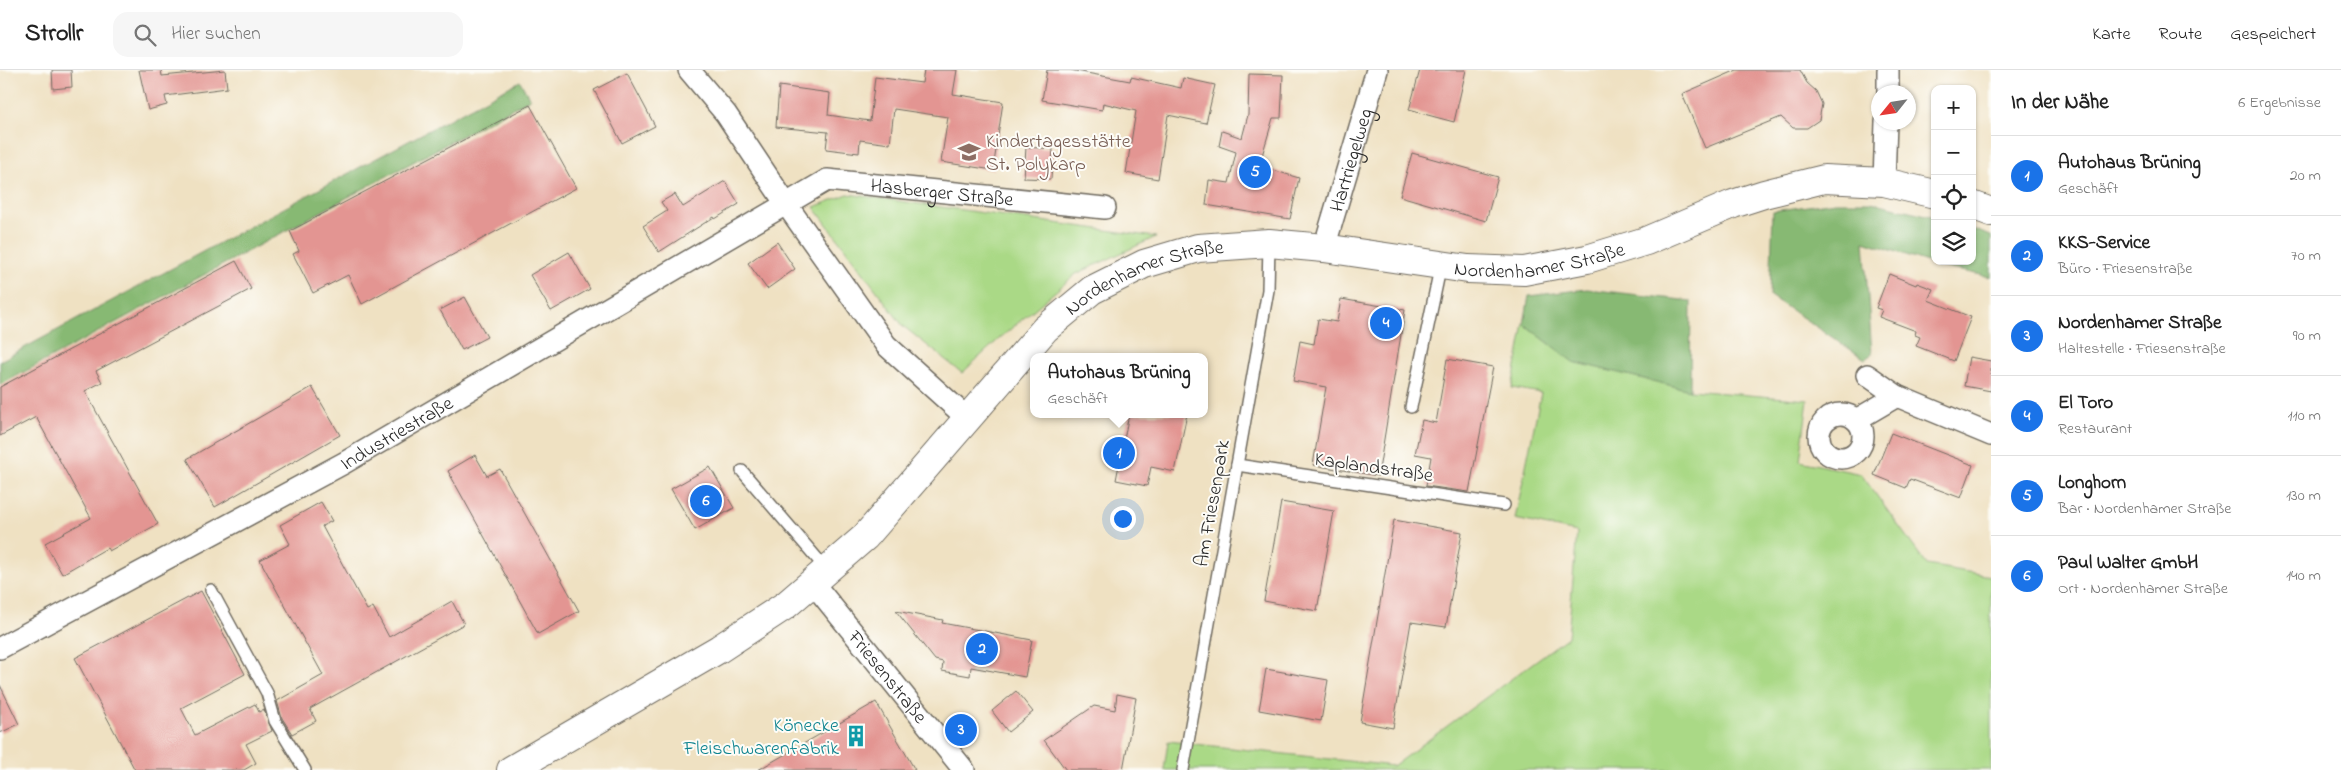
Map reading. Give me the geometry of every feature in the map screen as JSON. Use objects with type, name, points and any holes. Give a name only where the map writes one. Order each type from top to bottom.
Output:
[{"type":"street","points":[[689,70],[726,114],[786,204],[886,345],[967,418]]},
{"type":"street","name":"Hartriegelweg","points":[[1324,248],[1377,70]]},
{"type":"street","points":[[1888,70],[1888,85]]},
{"type":"street","points":[[1884,182],[1886,130]]},
{"type":"street","name":"Hasberger Straße","points":[[786,204],[827,180],[1105,208]]},
{"type":"street","name":"Nordenhamer Straße","points":[[511,770],[718,649],[786,605],[865,537],[1045,329],[1092,290],[1144,264],[1198,248],[1269,243],[1324,248],[1468,268],[1524,271],[1587,259],[1646,241],[1733,204],[1764,194],[1824,180],[1884,182],[1931,193]]},
{"type":"street","name":"Industriestraße","points":[[0,648],[344,463],[786,204]]},
{"type":"street","points":[[1976,206],[1991,212]]},
{"type":"street","points":[[1867,375],[1897,396],[1991,435]]},
{"type":"street","points":[[1856,420],[1897,396]]},
{"type":"street","name":"Friesenstraße","points":[[820,577],[964,770]]},
{"type":"lane","name":"Am Friesenpark","points":[[1183,770],[1268,290],[1269,243]]},
{"type":"lane","points":[[1411,407],[1441,264]]},
{"type":"lane","name":"Kaplandstraße","points":[[1237,465],[1504,505]]},
{"type":"lane","points":[[742,471],[820,577]]},
{"type":"lane","points":[[211,590],[267,693],[275,720],[304,770]]},
{"type":"green space","points":[[520,81],[530,99],[0,385],[0,361]]},
{"type":"green space","points":[[848,194],[1156,237],[1076,274],[962,373],[903,326],[814,207]]},
{"type":"green space","points":[[1835,202],[1871,202],[1931,216],[1931,263],[1864,241],[1872,354],[1865,359],[1770,296],[1773,211]]},
{"type":"green space","points":[[1976,230],[1991,236],[1991,277],[1936,265],[1976,265]]},
{"type":"green space","points":[[1587,289],[1691,301],[1690,390],[1573,362],[1524,324],[1529,296]]},
{"type":"green space","points":[[1524,324],[1574,362],[1690,390],[1808,400],[1800,461],[1861,474],[1927,565],[1991,576],[1991,770],[1164,770],[1168,741],[1393,766],[1568,637],[1577,532],[1515,519],[1541,393],[1512,388]]},
{"type":"building","points":[[52,70],[71,70],[72,87],[53,89]]},
{"type":"building","points":[[139,70],[161,70],[162,76],[225,70],[227,88],[165,96],[167,105],[148,110]]},
{"type":"building","points":[[924,70],[957,70],[953,94],[1003,102],[993,170],[941,162],[948,117],[894,109],[890,144],[860,140],[859,153],[826,149],[828,132],[776,127],[779,86],[830,93],[828,115],[870,121],[875,77],[922,83]]},
{"type":"building","points":[[1047,70],[1070,70],[1130,81],[1131,77],[1181,88],[1183,78],[1215,85],[1206,123],[1168,115],[1158,179],[1126,173],[1136,111],[1103,103],[1102,110],[1042,100]]},
{"type":"building","points":[[1420,70],[1466,70],[1454,122],[1409,110]]},
{"type":"building","points":[[1737,70],[1800,70],[1807,83],[1816,91],[1822,104],[1819,120],[1807,128],[1793,128],[1781,117],[1705,148],[1682,94]]},
{"type":"building","points":[[627,73],[655,126],[622,143],[594,90]]},
{"type":"building","points":[[1249,74],[1283,75],[1281,118],[1273,118],[1259,166],[1299,178],[1290,219],[1206,205],[1209,180],[1229,183],[1236,152],[1219,146],[1222,131],[1242,138],[1248,115]]},
{"type":"building","points":[[530,105],[576,188],[362,304],[348,275],[313,293],[293,254],[299,251],[290,231]]},
{"type":"building","points":[[1026,147],[1053,149],[1051,179],[1024,178]]},
{"type":"building","points":[[1412,153],[1498,177],[1486,221],[1400,196]]},
{"type":"building","points":[[725,181],[739,204],[715,219],[714,217],[659,252],[643,226],[667,211],[661,202],[675,194],[683,207]]},
{"type":"building","points":[[777,242],[795,269],[767,289],[748,263]]},
{"type":"building","points":[[569,252],[590,289],[551,311],[530,275]]},
{"type":"building","points":[[236,261],[251,289],[96,371],[102,382],[85,391],[158,524],[109,551],[107,548],[62,574],[45,543],[91,518],[36,417],[0,436],[0,387]]},
{"type":"building","points":[[1889,274],[1916,285],[1917,283],[1933,289],[1928,300],[1971,317],[1954,361],[1916,346],[1920,337],[1915,335],[1916,331],[1879,317],[1882,310],[1876,308]]},
{"type":"building","points":[[465,297],[487,337],[462,350],[440,310]]},
{"type":"building","points":[[1341,299],[1405,310],[1378,476],[1313,465],[1326,387],[1293,381],[1300,341],[1314,344],[1318,319],[1337,322]]},
{"type":"building","points":[[1969,357],[1991,361],[1991,391],[1964,386]]},
{"type":"building","points":[[1447,359],[1493,367],[1469,492],[1426,486],[1431,457],[1415,454],[1422,420],[1436,423]]},
{"type":"building","points":[[312,387],[340,435],[215,507],[187,459]]},
{"type":"building","points":[[1128,418],[1186,418],[1175,472],[1151,467],[1147,486],[1116,480]]},
{"type":"building","points":[[1891,433],[1973,465],[1961,498],[1910,479],[1906,488],[1874,475]]},
{"type":"building","points":[[475,455],[487,476],[500,469],[579,611],[538,634],[448,471]]},
{"type":"building","points":[[710,467],[734,508],[695,530],[671,489]]},
{"type":"building","points":[[321,502],[332,521],[322,526],[367,610],[373,607],[389,637],[452,601],[464,624],[310,709],[316,721],[292,734],[282,718],[277,701],[323,675],[260,560],[290,544],[280,525]]},
{"type":"building","points":[[1281,502],[1334,511],[1317,611],[1264,601]]},
{"type":"building","points":[[1394,520],[1462,532],[1446,627],[1411,622],[1393,728],[1360,722]]},
{"type":"building","points":[[201,591],[245,674],[181,708],[195,735],[255,704],[259,712],[264,709],[272,731],[246,744],[256,763],[244,770],[135,770],[75,658]]},
{"type":"building","points":[[896,611],[943,620],[942,623],[1032,640],[1025,677],[971,667],[970,676],[942,671],[943,662],[935,660]]},
{"type":"building","points":[[1266,669],[1328,680],[1321,721],[1259,710]]},
{"type":"building","points":[[0,685],[19,724],[0,733]]},
{"type":"building","points":[[1016,691],[1033,712],[1008,732],[992,711]]},
{"type":"building","points":[[1117,694],[1136,698],[1123,770],[1066,770],[1044,740],[1094,706],[1115,710]]},
{"type":"building","name":"Könecke Fleischwarenfabrik","points":[[876,702],[915,770],[758,770]]},
{"type":"place","name":"Kindertagesstätte St. Polykarp","points":[[969,152]]},
{"type":"place","name":"Longhorn","points":[[1255,172]]},
{"type":"place","name":"El Toro","points":[[1386,323]]},
{"type":"place","name":"Autohaus Brüning","points":[[1119,453]]},
{"type":"place","name":"Paul Walter GmbH","points":[[706,501]]},
{"type":"place","name":"KKS-Service","points":[[982,649]]},
{"type":"place","name":"Nordenhamer Straße","points":[[961,730]]},
{"type":"place","name":"Könecke Fleischwarenfabrik","points":[[856,736]]}]
